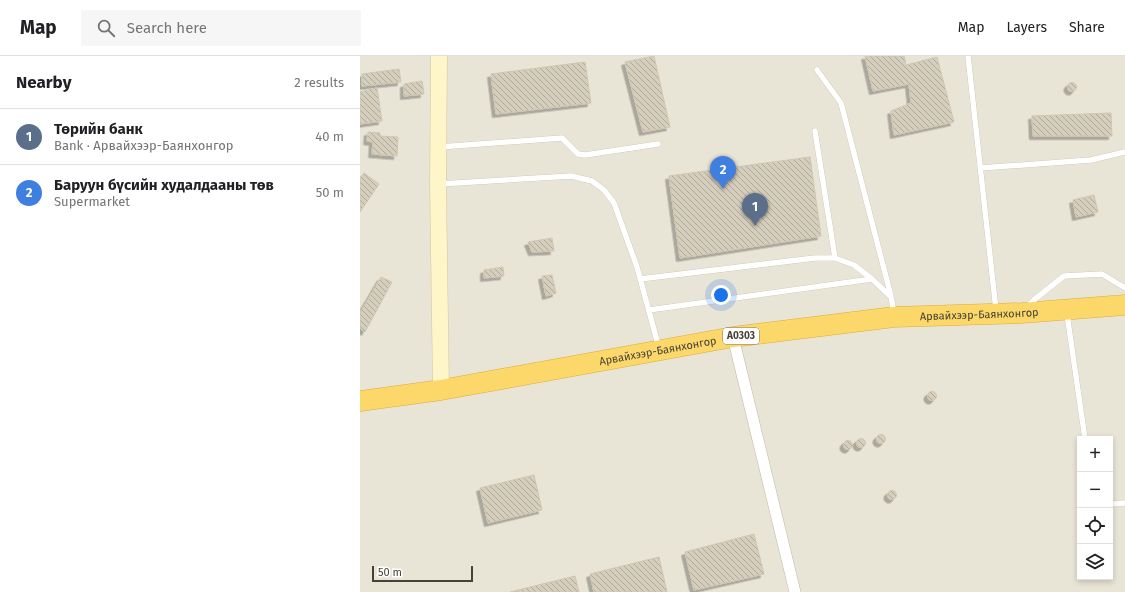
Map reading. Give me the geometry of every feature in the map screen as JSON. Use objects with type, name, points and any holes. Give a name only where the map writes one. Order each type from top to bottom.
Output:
[{"type":"highway","name":"Арвайхээр-Баянхонгор","points":[[360,401],[441,390],[733,337],[894,317],[1022,313],[1125,305]]},
{"type":"street","points":[[439,56],[438,184],[441,390]]},
{"type":"street","points":[[733,337],[795,592]]},
{"type":"lane","points":[[968,56],[996,313]]},
{"type":"lane","points":[[817,70],[841,103],[891,297],[894,317]]},
{"type":"lane","points":[[815,131],[836,258]]},
{"type":"lane","points":[[439,148],[562,138],[578,154],[585,155],[658,144]]},
{"type":"lane","points":[[980,168],[1091,160],[1125,152]]},
{"type":"lane","points":[[438,184],[571,176],[592,180],[604,190],[614,203],[640,279],[660,350]]},
{"type":"lane","points":[[640,279],[815,258],[836,258],[854,265],[891,297]]},
{"type":"lane","points":[[1022,313],[1064,276],[1102,274],[1125,288]]},
{"type":"lane","points":[[649,310],[872,279]]},
{"type":"lane","points":[[1066,310],[1085,436]]},
{"type":"lane","points":[[1113,504],[1125,503]]},
{"type":"shaded area","points":[[360,56],[1125,56],[1125,592],[360,592]]},
{"type":"building","points":[[654,56],[670,127],[643,132],[625,62]]},
{"type":"building","points":[[865,56],[904,56],[906,65],[937,57],[954,122],[894,135],[891,111],[911,103],[909,84],[873,91]]},
{"type":"building","points":[[585,62],[591,103],[496,114],[491,74]]},
{"type":"building","points":[[399,69],[401,82],[362,86],[362,74]]},
{"type":"building","points":[[422,81],[424,94],[404,96],[404,84]]},
{"type":"building","points":[[1072,82],[1077,87],[1072,92],[1067,87]]},
{"type":"building","points":[[377,88],[382,121],[360,124],[360,92]]},
{"type":"building","points":[[1111,113],[1112,136],[1033,136],[1032,116]]},
{"type":"building","points":[[368,132],[380,133],[380,136],[398,137],[397,156],[372,154],[373,142],[367,141]]},
{"type":"building","points":[[810,157],[821,236],[680,258],[669,176]]},
{"type":"building","points":[[364,173],[379,184],[360,212],[360,178]]},
{"type":"building","points":[[1094,195],[1098,212],[1076,217],[1073,200]]},
{"type":"building","points":[[552,238],[554,251],[532,252],[528,242]]},
{"type":"building","points":[[503,267],[504,276],[484,278],[484,270]]},
{"type":"building","points":[[552,275],[556,293],[546,296],[542,276]]},
{"type":"building","points":[[381,277],[392,282],[365,332],[360,328],[360,313]]},
{"type":"building","points":[[932,391],[937,396],[932,401],[927,396]]},
{"type":"building","points":[[881,434],[886,439],[881,444],[876,439]]},
{"type":"building","points":[[861,438],[866,443],[861,448],[856,443]]},
{"type":"building","points":[[848,440],[853,445],[848,450],[843,445]]},
{"type":"building","points":[[534,475],[542,510],[488,523],[480,488]]},
{"type":"building","points":[[892,490],[897,495],[892,500],[887,495]]},
{"type":"building","points":[[754,534],[764,574],[694,590],[685,552]]},
{"type":"building","points":[[659,557],[667,592],[594,592],[590,574]]},
{"type":"building","points":[[575,576],[579,592],[510,592]]},
{"type":"place","name":"Баруун бүсийн худалдааны төв","points":[[723,189]]},
{"type":"place","name":"Төрийн банк","points":[[755,226]]}]
